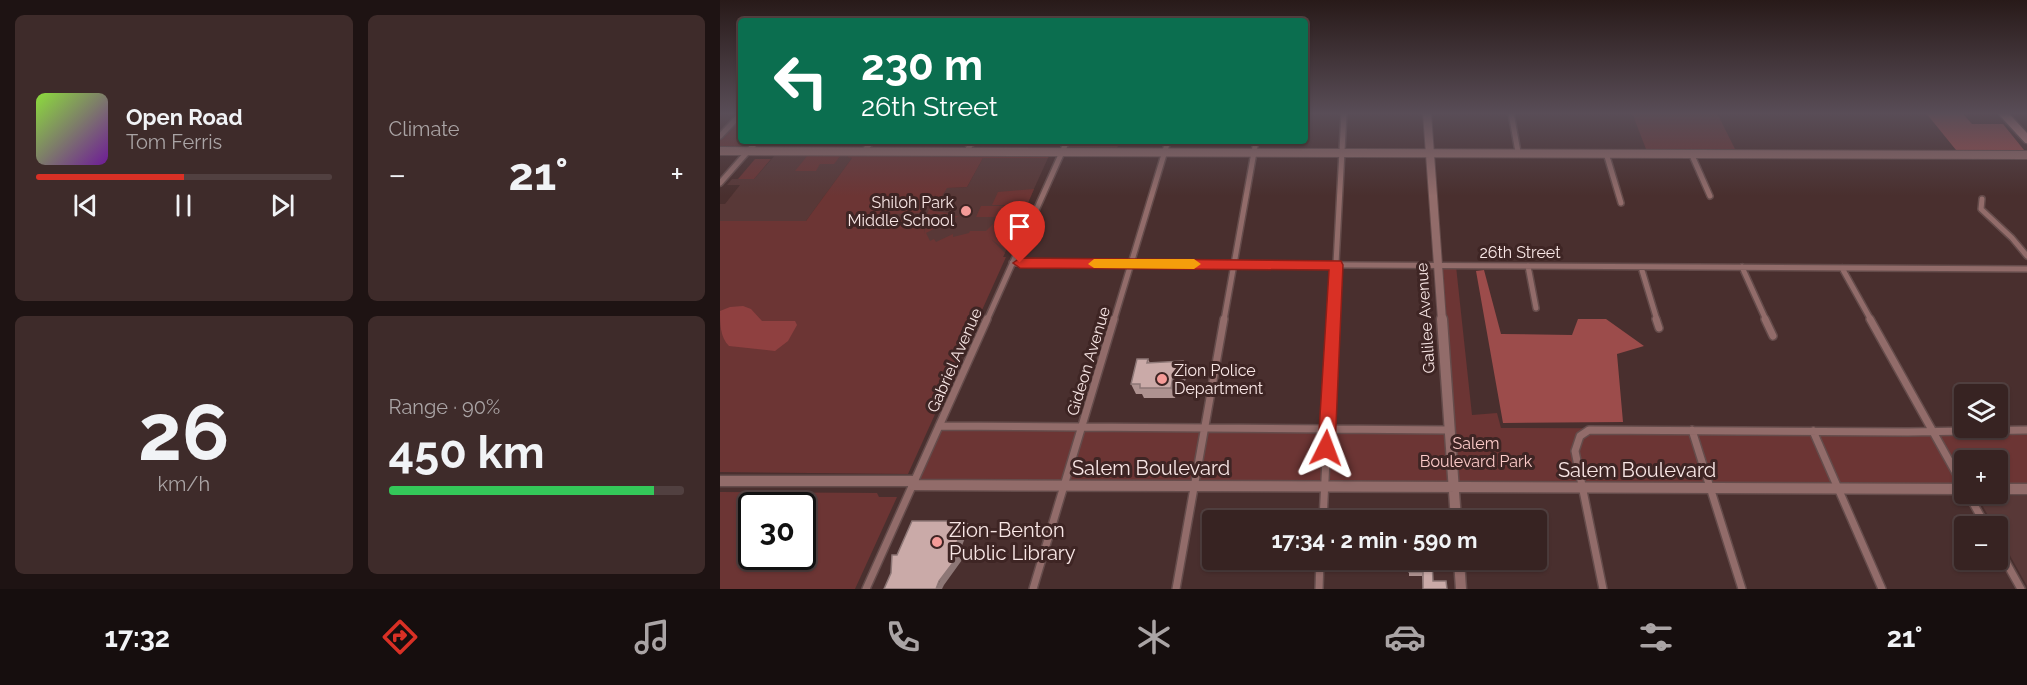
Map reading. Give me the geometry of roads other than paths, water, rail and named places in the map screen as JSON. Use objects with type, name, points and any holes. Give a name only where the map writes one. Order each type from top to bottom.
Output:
[{"type":"street","points":[[1323,510],[1343,140]]},
{"type":"street","name":"Galilee Avenue","points":[[1429,140],[1455,510]]},
{"type":"street","points":[[1516,140],[1518,152]]},
{"type":"street","points":[[720,183],[754,144]]},
{"type":"street","points":[[864,152],[870,144]]},
{"type":"street","points":[[966,152],[971,144]]},
{"type":"street","name":"Gabriel Avenue","points":[[866,589],[1065,144]]},
{"type":"street","name":"Gideon Avenue","points":[[1033,589],[1167,144]]},
{"type":"street","points":[[1176,589],[1255,144]]},
{"type":"street","points":[[720,151],[1062,150],[2027,155]]},
{"type":"street","points":[[1606,153],[1621,203]]},
{"type":"street","points":[[1691,153],[1710,196]]},
{"type":"street","points":[[1982,199],[1981,209],[2012,238],[2027,256]]},
{"type":"street","name":"26th Street","points":[[1012,263],[2027,269]]},
{"type":"street","points":[[1528,266],[1536,308]]},
{"type":"street","points":[[1641,267],[1659,328]]},
{"type":"street","points":[[1742,267],[1773,336]]},
{"type":"street","points":[[1842,268],[1954,471]]},
{"type":"street","points":[[939,426],[1450,430]]},
{"type":"street","name":"Salem Boulevard","points":[[1583,487],[1575,451],[1580,436],[1589,430],[2027,430]]},
{"type":"street","points":[[1692,430],[1742,589]]},
{"type":"street","points":[[1813,431],[1882,589]]},
{"type":"street","name":"Salem Boulevard","points":[[720,481],[1065,486],[1954,489]]},
{"type":"street","points":[[1583,487],[1603,589]]},
{"type":"street","points":[[2008,489],[2027,489]]},
{"type":"street","points":[[2008,566],[2021,589]]},
{"type":"street","points":[[1319,589],[1320,570]]},
{"type":"street","points":[[1460,570],[1461,589]]},
{"type":"place","name":"Shiloh Park Middle School","points":[[966,211]]},
{"type":"place","name":"Zion Police Department","points":[[1162,379]]},
{"type":"place","name":"Zion-Benton Public Library","points":[[937,542]]},
{"type":"park label","name":"Salem Boulevard Park","points":[[1476,452]]}]
